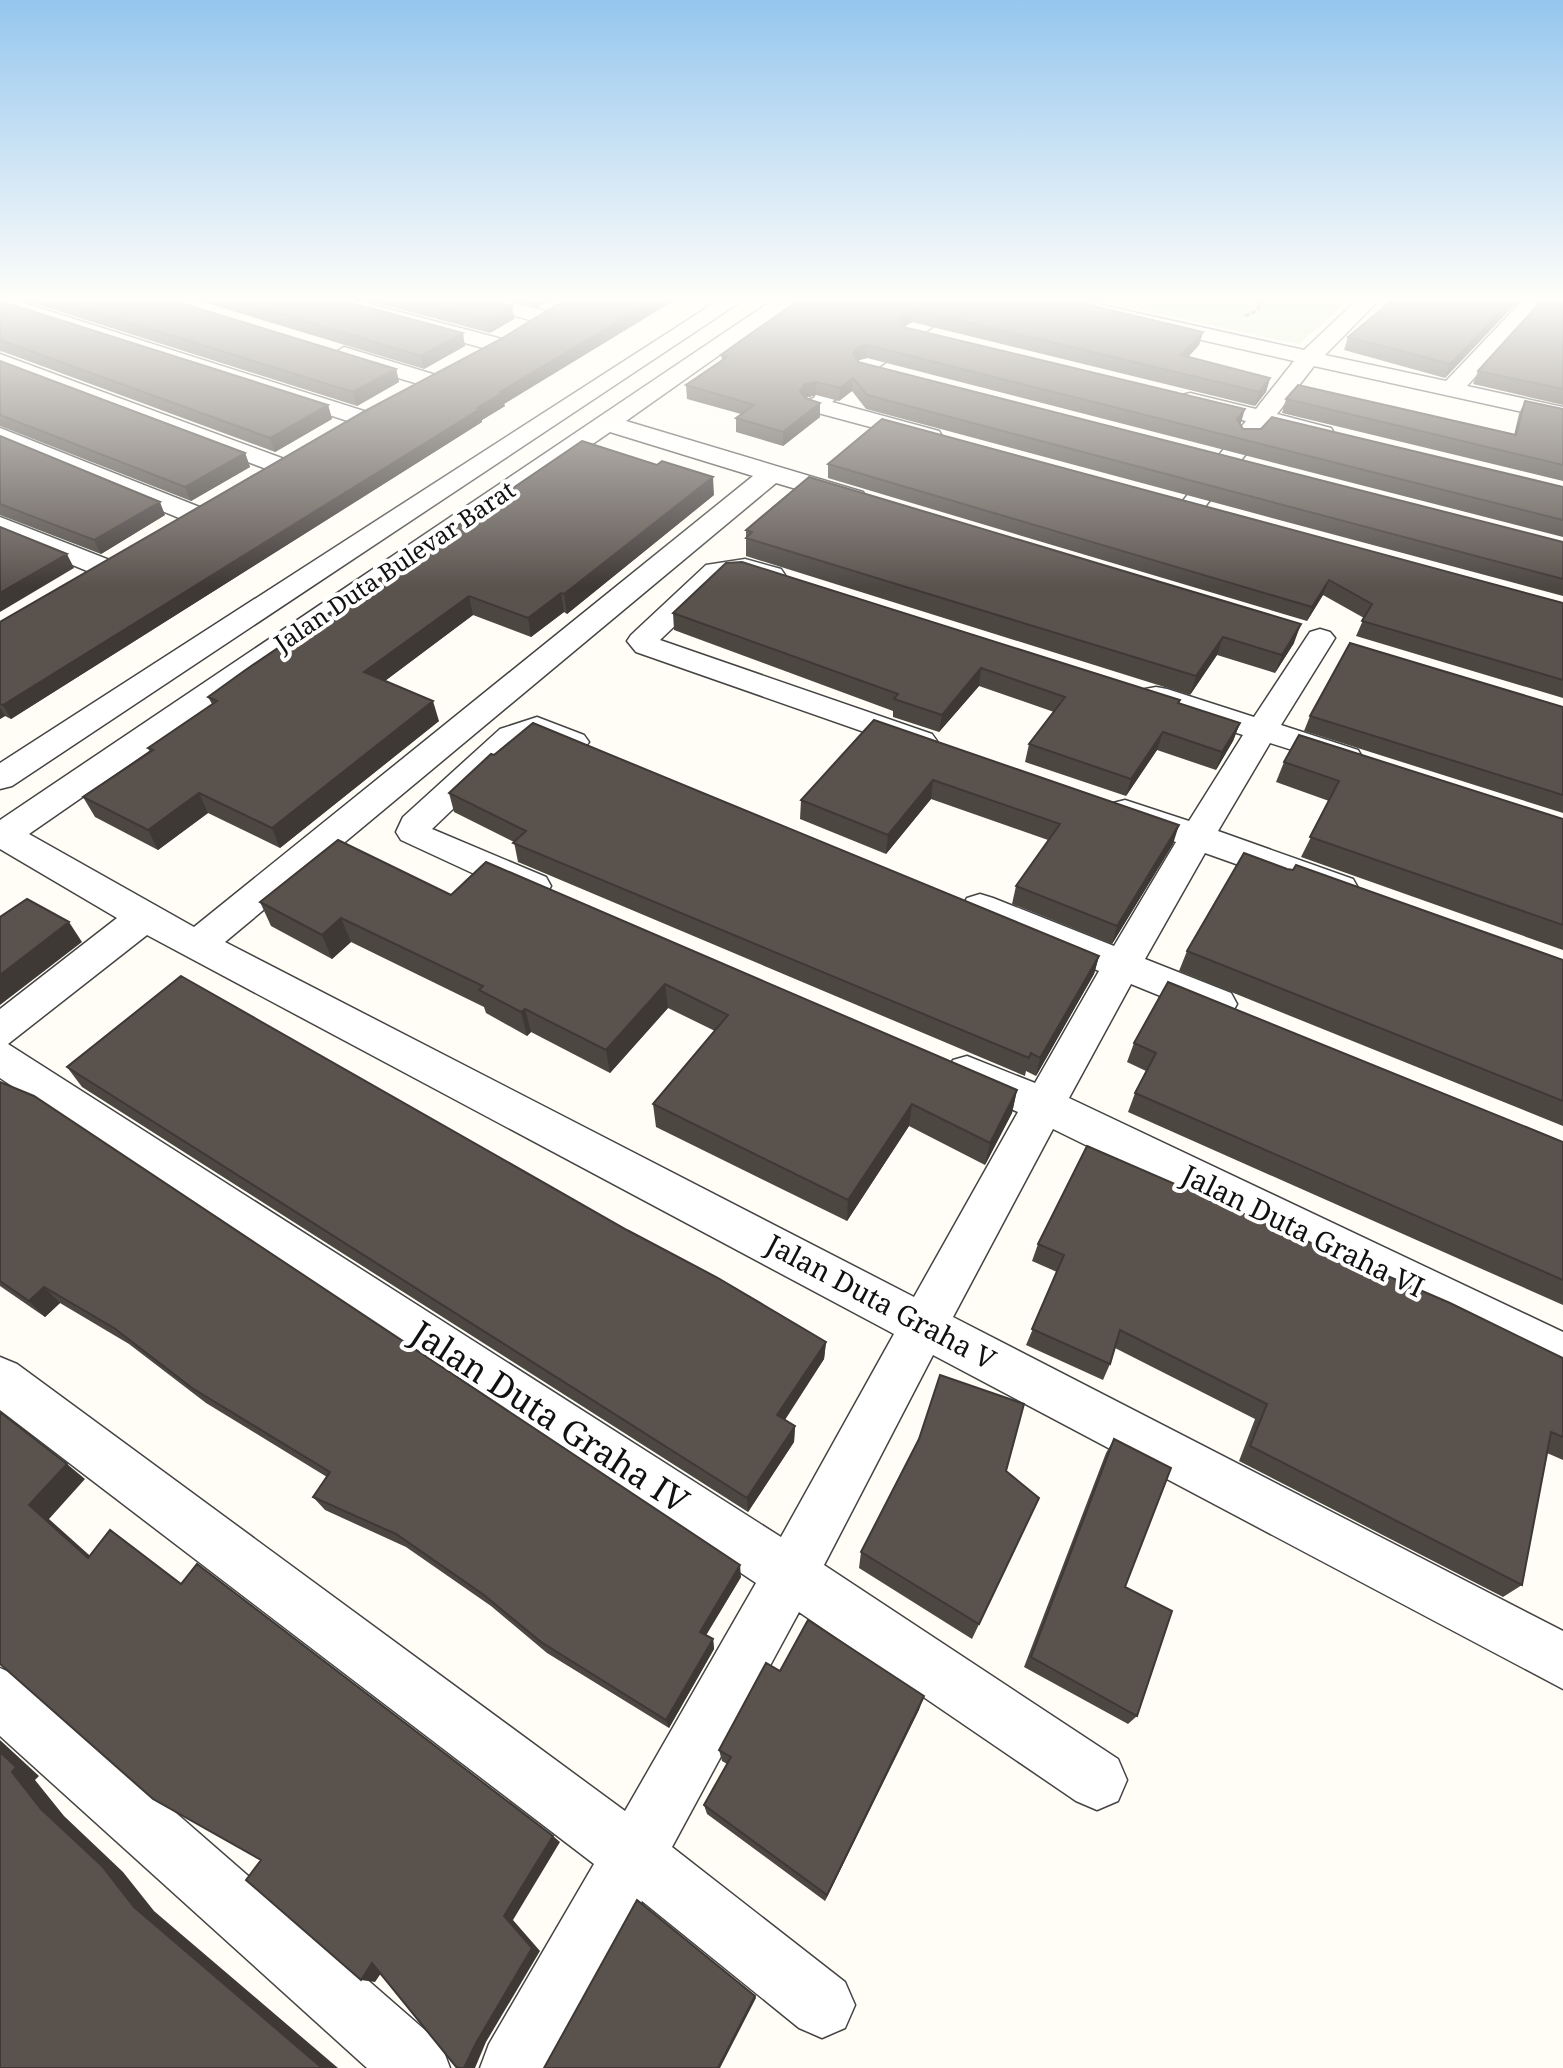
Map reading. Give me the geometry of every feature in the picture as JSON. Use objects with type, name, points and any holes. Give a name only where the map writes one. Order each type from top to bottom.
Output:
[{"type":"street","points":[[92,395],[278,465]]},
{"type":"street","points":[[290,395],[359,417]]},
{"type":"street","points":[[332,433],[402,395]]},
{"type":"street","name":"Jalan Duta Bulevar Barat","points":[[4,771],[587,395]]},
{"type":"street","name":"Jalan Duta Bulevar Barat","points":[[1,835],[648,395]]},
{"type":"street","points":[[796,424],[829,395]]},
{"type":"street","points":[[1218,433],[1254,395]]},
{"type":"street","points":[[1191,507],[1262,418],[1275,395]]},
{"type":"street","points":[[1467,395],[1563,414]]},
{"type":"street","points":[[1174,396],[1352,440]]},
{"type":"street","points":[[815,405],[951,442]]},
{"type":"street","points":[[606,423],[879,505]]},
{"type":"street","points":[[0,435],[193,514]]},
{"type":"street","points":[[254,479],[305,449]]},
{"type":"street","points":[[1201,454],[1257,469]]},
{"type":"street","points":[[199,943],[772,473]]},
{"type":"street","points":[[167,529],[218,500]]},
{"type":"street","points":[[1162,500],[1220,515]]},
{"type":"street","points":[[0,525],[102,567]]},
{"type":"street","points":[[77,582],[128,552]]},
{"type":"street","points":[[805,586],[745,567],[724,567],[642,641],[647,646],[944,749]]},
{"type":"street","points":[[513,2068],[790,1574],[1044,1105],[1196,836],[1320,638]]},
{"type":"street","points":[[1124,686],[1382,769]]},
{"type":"street","points":[[564,899],[419,837],[413,832],[415,825],[511,736],[522,731],[537,727],[610,757]]},
{"type":"street","points":[[1092,800],[1372,899]]},
{"type":"street","name":"Jalan Duta Graha V","points":[[1,835],[144,917],[199,943],[1563,1661]]},
{"type":"street","points":[[948,894],[1256,1020]]},
{"type":"street","points":[[0,1031],[144,917]]},
{"type":"street","name":"Jalan Duta Graha IV","points":[[0,1057],[790,1574],[1097,1780]]},
{"type":"street","name":"Jalan Duta Graha VI","points":[[942,1062],[1044,1105],[1563,1356]]},
{"type":"street","points":[[0,1380],[633,1855],[822,2005]]},
{"type":"street","points":[[0,1697],[417,2068]]},
{"type":"building","points":[[0,395],[89,395],[245,453],[185,487],[0,415]]},
{"type":"building","points":[[150,395],[295,395],[328,405],[270,438]]},
{"type":"building","points":[[396,395],[499,395],[3,705],[0,704],[0,622]]},
{"type":"building","points":[[718,395],[803,395],[820,403],[783,432],[736,418],[754,405]]},
{"type":"building","points":[[867,395],[985,395],[1563,542],[1563,579]]},
{"type":"building","points":[[1064,395],[1185,395],[1245,409],[1237,419],[1243,429],[1261,429],[1272,417],[1563,487],[1563,520]]},
{"type":"building","points":[[1290,395],[1339,395],[1516,435],[1525,401],[1563,409],[1563,465],[1286,399]]},
{"type":"building","points":[[882,419],[1563,603],[1563,680],[1362,621],[1372,604],[1329,580],[1312,607],[828,464]]},
{"type":"building","points":[[0,436],[160,502],[94,540],[0,504]]},
{"type":"building","points":[[582,441],[657,465],[662,461],[713,477],[564,594],[561,593],[528,618],[469,596],[364,672],[433,701],[272,828],[199,793],[148,830],[83,797],[153,750],[148,748],[217,701],[208,697],[244,671]]},
{"type":"building","points":[[809,477],[1301,624],[1282,655],[1223,637],[1196,676],[746,538],[752,532],[746,530]]},
{"type":"building","points":[[0,527],[67,554],[0,593]]},
{"type":"building","points":[[742,562],[1180,700],[1178,703],[1240,723],[1222,752],[1163,732],[1131,779],[1029,744],[1065,697],[981,668],[942,715],[894,699],[898,694],[673,613],[726,563]]},
{"type":"building","points":[[1350,643],[1563,707],[1563,795],[1310,716]]},
{"type":"building","points":[[874,720],[1179,825],[1117,926],[1016,886],[1060,824],[933,780],[888,835],[801,800]]},
{"type":"building","points":[[533,723],[1099,956],[1040,1058],[1031,1053],[1029,1058],[513,843],[526,831],[449,793],[491,754],[494,755]]},
{"type":"building","points":[[1299,735],[1563,819],[1563,925],[1310,837],[1339,781],[1284,762]]},
{"type":"building","points":[[338,840],[451,895],[486,862],[1017,1090],[990,1143],[912,1104],[848,1200],[653,1104],[728,1015],[665,984],[606,1050],[525,1009],[521,1012],[479,990],[483,986],[341,918],[322,935],[260,902]]},
{"type":"building","points":[[1244,853],[1287,869],[1293,870],[1296,865],[1563,960],[1563,1101],[1187,951]]},
{"type":"building","points":[[27,899],[69,922],[0,975],[0,917]]},
{"type":"building","points":[[181,976],[826,1342],[777,1415],[795,1426],[747,1498],[67,1067]]},
{"type":"building","points":[[1168,982],[1563,1142],[1563,1280],[1135,1093],[1156,1053],[1134,1043]]},
{"type":"building","points":[[0,1082],[34,1096],[740,1565],[700,1632],[713,1639],[666,1720],[541,1642],[484,1595],[396,1534],[313,1497],[330,1472],[192,1388],[114,1328],[44,1287],[29,1301],[0,1281]]},
{"type":"building","points":[[1087,1146],[1450,1303],[1563,1358],[1563,1437],[1551,1432],[1522,1585],[1250,1446],[1267,1404],[1120,1330],[1110,1364],[1032,1329],[1064,1255],[1038,1244]]},
{"type":"building","points":[[940,1375],[1024,1404],[1006,1471],[1039,1498],[979,1624],[861,1552],[919,1439]]},
{"type":"building","points":[[0,1412],[67,1464],[29,1505],[88,1558],[110,1530],[181,1584],[197,1564],[553,1836],[504,1916],[532,1948],[464,2068],[457,2068],[372,1963],[361,1980],[246,1880],[261,1860],[153,1799],[0,1664]]},
{"type":"building","points":[[1114,1439],[1171,1468],[1125,1587],[1172,1611],[1137,1716],[1031,1657]]},
{"type":"building","points":[[808,1620],[924,1696],[827,1895],[704,1805],[731,1757],[719,1750],[766,1663],[780,1671]]},
{"type":"building","points":[[0,1752],[16,1767],[12,1772],[41,1809],[102,1866],[134,1907],[322,2068],[0,2068]]},
{"type":"building","points":[[637,1900],[755,1996],[718,2068],[544,2068]]}]
